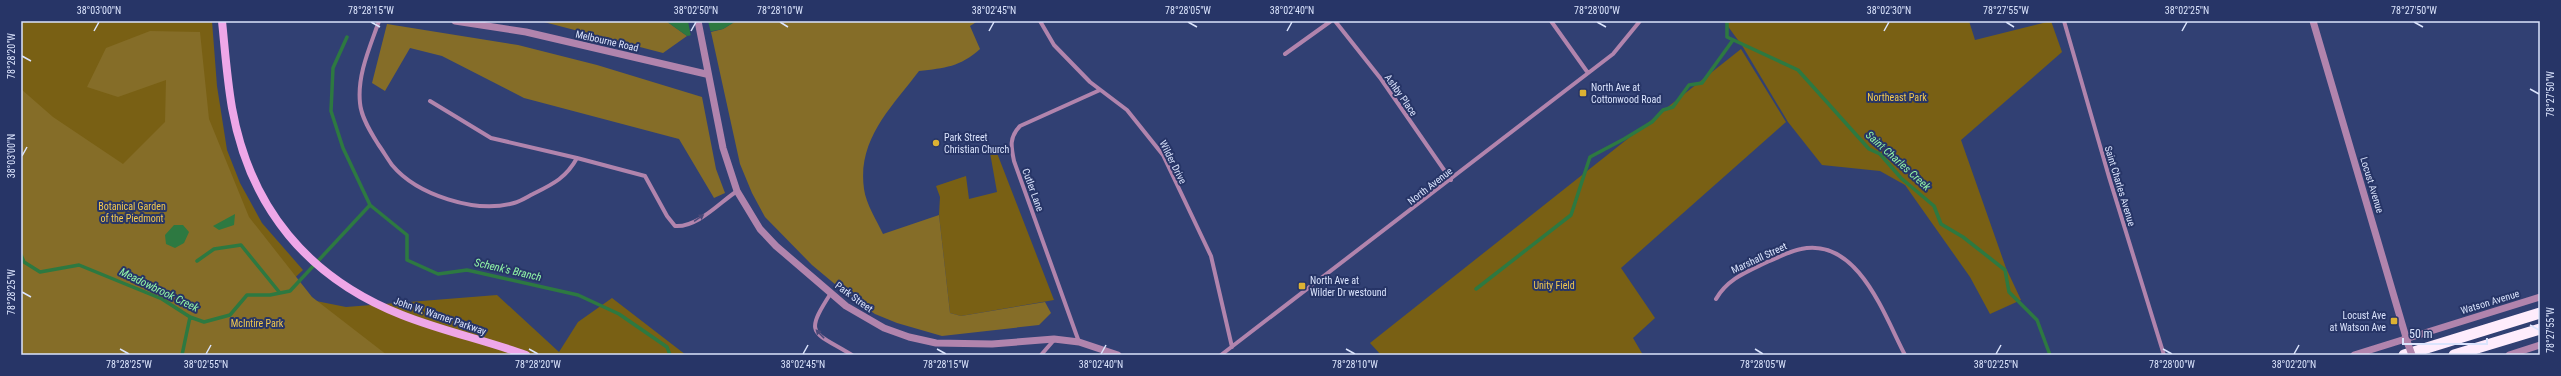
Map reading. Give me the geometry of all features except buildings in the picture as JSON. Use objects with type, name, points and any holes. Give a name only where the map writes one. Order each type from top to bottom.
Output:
[{"type":"highway","points":[[2404,355],[2540,313]]},
{"type":"highway","points":[[2454,355],[2540,329]]},
{"type":"main road","name":"John W. Warner Parkway","points":[[222,21],[232,110],[253,178],[276,221],[305,254],[330,276],[356,293],[403,315],[526,355]]},
{"type":"street","points":[[379,21],[363,66],[360,104],[371,133],[392,166],[418,186],[441,198],[469,204],[497,205],[514,203],[557,182],[568,173],[577,158]]},
{"type":"street","name":"Melbourne Road","points":[[455,21],[526,32],[706,74]]},
{"type":"street","name":"Park Street","points":[[698,21],[704,52],[706,74],[727,166],[737,191],[760,229],[831,293],[865,318],[884,328],[929,342],[964,344],[1054,339],[1079,342],[1118,355]]},
{"type":"street","name":"Wilder Drive","points":[[1040,21],[1054,45],[1100,90],[1137,120],[1163,155],[1186,206],[1207,245],[1232,347]]},
{"type":"street","points":[[1285,54],[1331,21]]},
{"type":"street","name":"Ashby Place","points":[[1335,21],[1381,79],[1451,180]]},
{"type":"street","points":[[1552,21],[1588,73]]},
{"type":"street","name":"North Avenue","points":[[1221,355],[1451,180],[1613,54],[1640,21]]},
{"type":"street","name":"Saint Charles Avenue","points":[[2064,21],[2109,178],[2164,355]]},
{"type":"street","name":"Locust Avenue","points":[[2313,21],[2412,355]]},
{"type":"street","name":"Cutler Lane","points":[[1079,342],[1014,161],[1011,142],[1015,132],[1020,126],[1100,90]]},
{"type":"street","points":[[430,101],[491,138],[645,176],[667,216],[675,226],[695,222],[737,191]]},
{"type":"street","name":"Marshall Street","points":[[1716,299],[1730,281],[1755,268],[1792,251],[1812,247],[1824,248],[1838,253],[1858,270],[1906,355]]},
{"type":"street","points":[[831,293],[815,318],[815,330],[819,335],[852,355]]},
{"type":"street","name":"Watson Avenue","points":[[2354,355],[2408,341],[2540,297]]},
{"type":"street","points":[[1041,355],[1054,339]]},
{"type":"street","points":[[2509,355],[2540,346]]},
{"type":"green space","name":"Botanical Garden of the Piedmont","points":[[21,21],[212,21],[217,86],[227,150],[240,183],[262,223],[303,270],[284,288],[271,292],[346,307],[497,295],[559,352],[578,322],[612,298],[686,355],[21,355]]},
{"type":"green space","points":[[540,21],[666,21],[687,36],[663,53]]},
{"type":"green space","points":[[736,21],[978,21],[970,26],[980,49],[966,60],[952,66],[919,71],[888,111],[871,139],[866,155],[863,171],[865,195],[883,234],[939,215],[950,313],[961,316],[1045,302],[1051,313],[1039,325],[942,336],[897,323],[875,314],[848,295],[812,265],[765,217],[752,193],[740,164],[711,32],[723,29]]},
{"type":"green space","name":"Northeast Park","points":[[1724,21],[1969,21],[1975,40],[2051,21],[2062,52],[1961,140],[2006,268],[2021,300],[1990,314],[1970,277],[1905,185],[1880,171],[1822,165],[1788,122],[1743,47]]},
{"type":"green space","points":[[387,24],[518,45],[597,65],[702,97],[716,169],[725,193],[714,198],[679,139],[524,98],[442,56],[410,48],[385,91],[372,83]]},
{"type":"green space","name":"Botanical Garden of the Piedmont","points":[[150,31],[200,32],[209,119],[249,217],[312,297],[387,355],[21,355],[21,89],[53,117],[123,164],[165,122],[166,80],[118,97],[87,87],[106,48]]},
{"type":"green space","name":"Unity Field","points":[[1741,49],[1786,122],[1621,268],[1655,318],[1633,338],[1643,355],[1381,355],[1370,343]]},
{"type":"green space","points":[[997,145],[997,153],[1054,300],[961,316],[950,313],[939,215],[940,197],[936,186],[966,176],[969,199],[997,192],[989,147]]},
{"type":"shaded area","points":[[666,21],[736,21],[723,29],[687,36]]},
{"type":"shaded area","points":[[235,214],[234,225],[219,230],[213,226]]},
{"type":"shaded area","points":[[174,225],[183,225],[189,232],[184,243],[175,248],[166,244],[165,235]]},
{"type":"pier","points":[[688,21],[708,21],[711,33],[691,37]]},
{"type":"waterway","name":"Saint Charles Creek","points":[[1727,21],[1727,37],[1798,70],[1869,149],[1880,154],[1901,178],[1934,206],[1941,224],[1963,237],[2005,270],[2009,292],[2037,320],[2050,355]]},
{"type":"waterway","name":"Schenk's Branch","points":[[347,37],[333,68],[331,111],[343,148],[370,205],[407,235],[407,260],[438,274],[467,270],[578,295],[619,314],[667,347],[670,355]]},
{"type":"waterway","points":[[1476,289],[1571,215],[1590,157],[1652,122],[1663,110],[1673,107],[1689,85],[1702,83],[1733,40]]},
{"type":"waterway","name":"Meadowbrook Creek","points":[[21,255],[24,262],[40,272],[79,265],[162,299],[190,317],[204,322],[230,315],[247,295],[270,295],[290,291],[370,205]]},
{"type":"waterway","points":[[197,261],[214,249],[241,245],[280,293]]},
{"type":"waterway","points":[[182,355],[190,317]]},
{"type":"place","name":"North Ave at Cottonwood Road","points":[[1583,93]]},
{"type":"place","name":"Park Street Christian Church","points":[[936,143]]},
{"type":"place","name":"North Ave at Wilder Dr westound","points":[[1302,286]]},
{"type":"place","name":"Locust Ave at Watson Ave","points":[[2394,321]]},
{"type":"park label","name":"McIntire Park","points":[[257,323]]}]
